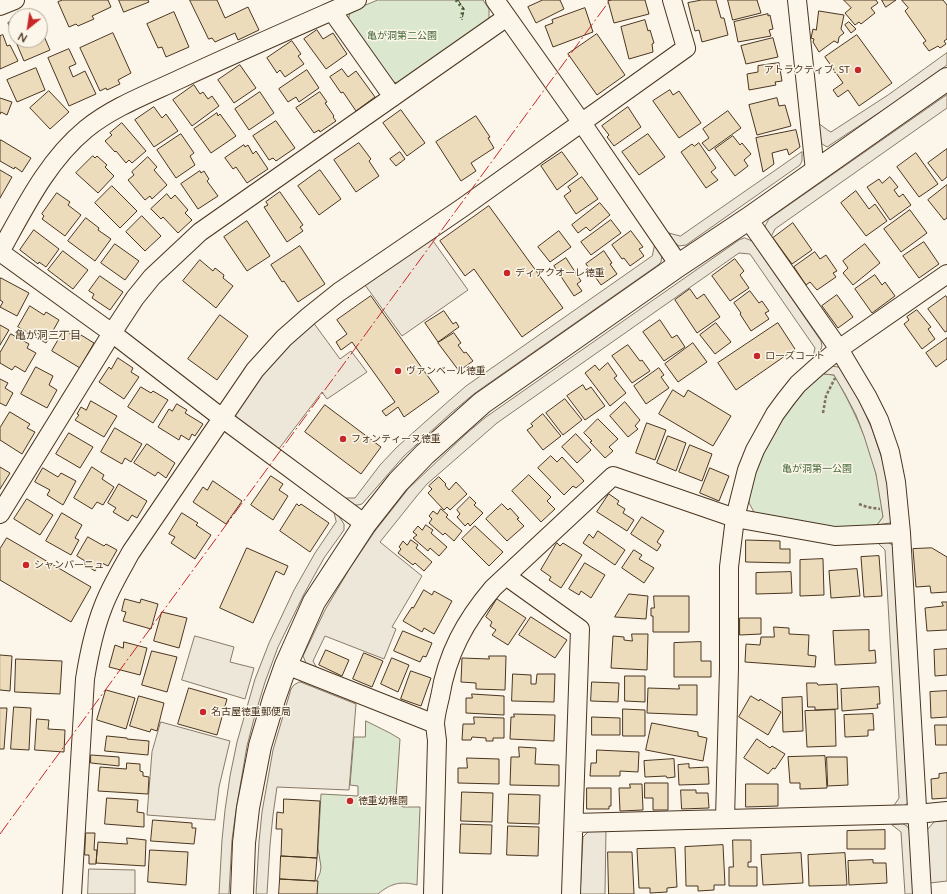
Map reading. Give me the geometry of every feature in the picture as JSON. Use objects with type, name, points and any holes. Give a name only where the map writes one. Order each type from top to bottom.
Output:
[{"type":"street","points":[[0,6],[15,0]]},
{"type":"street","points":[[357,0],[212,64],[122,106],[104,116],[86,129],[53,164],[0,252],[112,334],[364,524]]},
{"type":"street","points":[[495,0],[582,123],[679,265]]},
{"type":"street","points":[[72,894],[85,679],[94,634],[103,606],[131,552],[255,370],[284,338],[308,316],[339,292],[462,208],[686,48],[672,0]]},
{"type":"street","points":[[797,0],[815,172]]},
{"type":"street","points":[[332,11],[394,97]]},
{"type":"street","points":[[0,514],[135,298],[152,277],[200,232],[507,18]]},
{"type":"street","points":[[242,894],[244,843],[248,808],[260,746],[274,699],[286,666],[314,602],[364,524],[398,482],[425,454],[482,403],[947,79]]},
{"type":"street","points":[[748,219],[839,349],[867,396],[879,420],[890,452],[896,482],[901,533],[922,894]]},
{"type":"street","points":[[724,819],[729,668],[729,567],[735,518],[747,470],[755,450],[775,414],[798,384],[839,349],[947,274]]},
{"type":"street","points":[[433,894],[437,740],[435,724],[443,680],[455,646],[464,627],[494,588],[612,476],[735,518],[835,536],[901,533]]},
{"type":"street","points":[[506,576],[580,629],[571,894]]},
{"type":"street","points":[[286,666],[435,724]]},
{"type":"street","points":[[574,823],[917,814],[947,811]]},
{"type":"path","points":[[823,413],[826,396],[838,373]]},
{"type":"path","points":[[859,504],[867,507],[882,509]]},
{"type":"green space","name":"亀が洞第二公園","points":[[378,0],[483,0],[489,9],[489,20],[397,83],[390,81],[348,21],[350,12]]},
{"type":"green space","name":"亀が洞第一公園","points":[[824,374],[834,375],[853,411],[869,448],[878,485],[883,517],[877,525],[834,528],[755,514],[749,503],[749,493],[755,472],[763,454],[784,417],[805,390]]},
{"type":"green space","points":[[366,721],[400,739],[396,798],[398,803],[403,807],[420,807],[417,885],[406,883],[396,884],[387,887],[378,894],[316,894],[316,882],[321,867],[318,848],[321,794],[358,796],[358,786],[350,785],[354,737],[365,737]]},
{"type":"shaded area","points":[[947,53],[947,65],[894,103],[827,147],[819,142],[818,123],[831,132],[888,95]]},
{"type":"shaded area","points":[[947,95],[947,108],[775,229],[771,237],[765,226],[769,219]]},
{"type":"shaded area","points":[[802,152],[802,161],[800,165],[686,245],[679,246],[675,243],[669,233],[680,236]]},
{"type":"shaded area","points":[[431,238],[468,290],[402,336],[365,285]]},
{"type":"shaded area","points":[[745,238],[752,241],[821,341],[821,349],[812,361],[815,348],[750,254],[739,253],[497,423],[427,484],[380,542],[422,576],[392,627],[396,629],[384,659],[325,636],[313,661],[318,670],[311,668],[306,663],[303,656],[325,610],[350,568],[375,531],[408,489],[486,417],[739,240]]},
{"type":"shaded area","points":[[655,244],[662,255],[661,262],[658,265],[475,393],[404,456],[362,504],[354,505],[344,498],[355,498],[380,465],[397,447],[466,386],[652,256]]},
{"type":"shaded area","points":[[313,322],[340,359],[351,351],[367,372],[327,399],[322,392],[278,450],[238,421],[235,414],[262,373]]},
{"type":"shaded area","points":[[832,366],[843,370],[858,397],[872,429],[886,471],[892,520],[890,523],[877,525],[883,517],[876,474],[856,415],[834,375],[824,374],[828,368]]},
{"type":"shaded area","points":[[334,512],[344,524],[344,530],[324,558],[304,594],[278,647],[255,715],[247,746],[236,810],[232,840],[229,894],[219,894],[222,840],[230,776],[237,742],[255,679],[269,643],[294,590],[315,553],[336,522]]},
{"type":"shaded area","points":[[887,542],[894,547],[909,800],[907,804],[903,806],[893,807],[899,798],[885,550],[878,543]]},
{"type":"shaded area","points":[[195,636],[234,647],[230,662],[254,668],[245,699],[182,680]]},
{"type":"shaded area","points":[[300,682],[356,704],[349,790],[277,787],[270,845],[267,894],[256,894],[262,812],[273,750],[291,689],[294,685]]},
{"type":"shaded area","points":[[161,722],[230,741],[219,787],[215,820],[147,815],[152,752]]},
{"type":"shaded area","points":[[947,821],[947,881],[930,883],[927,830],[934,822]]},
{"type":"shaded area","points":[[903,824],[907,826],[910,831],[914,894],[905,894],[901,832],[892,825]]},
{"type":"shaded area","points":[[606,829],[605,894],[580,894],[583,837],[590,830]]},
{"type":"shaded area","points":[[89,869],[135,870],[135,894],[88,894]]},
{"type":"building","points":[[63,0],[108,0],[111,7],[92,16],[94,19],[78,26],[76,24],[69,27],[58,2]]},
{"type":"building","points":[[119,0],[148,0],[149,2],[124,12]]},
{"type":"building","points":[[190,0],[217,0],[225,18],[248,7],[259,30],[238,40],[235,33],[215,42],[212,38],[209,39]]},
{"type":"building","points":[[543,0],[560,0],[564,9],[536,23],[528,7]]},
{"type":"building","points":[[645,0],[649,14],[614,23],[608,1]]},
{"type":"building","points":[[702,0],[716,0],[721,18],[724,18],[728,35],[702,42],[699,30],[695,31],[688,3]]},
{"type":"building","points":[[728,0],[757,0],[761,13],[733,20]]},
{"type":"building","points":[[844,0],[876,0],[878,3],[871,8],[875,13],[861,24],[859,22],[855,25],[845,13],[851,8]]},
{"type":"building","points":[[882,0],[896,0],[886,7]]},
{"type":"building","points":[[902,0],[943,0],[947,5],[947,39],[944,41],[946,44],[940,48],[938,46],[929,51],[923,43],[926,41],[905,11],[908,8]]},
{"type":"building","points":[[585,8],[593,32],[553,47],[545,26],[553,23],[552,20]]},
{"type":"building","points":[[819,11],[844,15],[841,29],[844,33],[839,37],[838,43],[834,41],[819,52],[813,42],[814,39],[811,38],[813,29],[816,30]]},
{"type":"building","points":[[174,12],[189,47],[166,57],[162,47],[158,48],[147,24]]},
{"type":"building","points":[[768,14],[768,16],[770,15],[773,29],[769,30],[771,36],[738,42],[734,22]]},
{"type":"building","points":[[645,20],[648,31],[650,30],[654,43],[652,44],[653,52],[629,59],[621,27]]},
{"type":"building","points":[[849,22],[856,29],[851,33],[845,25]]},
{"type":"building","points":[[317,30],[323,39],[333,33],[347,54],[326,69],[304,39]]},
{"type":"building","points":[[113,33],[131,73],[118,80],[120,84],[107,90],[106,88],[100,91],[80,48]]},
{"type":"building","points":[[597,34],[625,75],[597,95],[568,54]]},
{"type":"building","points":[[3,35],[8,48],[12,48],[18,61],[0,69],[0,36]]},
{"type":"building","name":"アトラクティブ. ST","points":[[857,35],[892,83],[859,106],[848,90],[838,97],[833,90],[843,83],[825,57]]},
{"type":"building","points":[[773,38],[778,57],[746,64],[741,46]]},
{"type":"building","points":[[292,41],[301,54],[298,56],[304,64],[285,77],[280,70],[277,73],[267,58]]},
{"type":"building","points":[[48,45],[50,50],[24,61],[19,48],[48,48]]},
{"type":"building","points":[[69,49],[76,64],[69,67],[73,77],[85,71],[96,94],[69,106],[48,58]]},
{"type":"building","points":[[779,63],[782,81],[775,82],[776,85],[749,90],[747,74],[758,72],[758,66]]},
{"type":"building","points":[[240,65],[256,88],[234,103],[218,80]]},
{"type":"building","points":[[36,68],[45,90],[17,102],[7,80]]},
{"type":"building","points":[[342,69],[348,77],[356,71],[375,97],[356,111],[343,92],[341,93],[330,77]]},
{"type":"building","points":[[307,70],[319,88],[299,102],[296,97],[288,102],[279,89]]},
{"type":"building","points":[[194,85],[200,94],[203,92],[208,99],[212,96],[219,106],[192,126],[173,100]]},
{"type":"building","points":[[670,90],[673,95],[679,91],[701,123],[679,138],[653,101]]},
{"type":"building","points":[[49,91],[69,112],[50,129],[30,108]]},
{"type":"building","points":[[260,92],[274,113],[249,130],[235,109]]},
{"type":"building","points":[[320,92],[327,102],[325,103],[336,121],[320,132],[319,130],[314,133],[296,108]]},
{"type":"building","points":[[0,98],[12,102],[7,115],[1,112],[0,114]]},
{"type":"building","points":[[777,98],[779,106],[785,105],[791,126],[757,135],[749,105]]},
{"type":"building","points":[[154,107],[162,118],[166,114],[178,131],[154,147],[135,120]]},
{"type":"building","points":[[628,107],[641,127],[614,146],[607,137],[609,135],[602,126]]},
{"type":"building","points":[[401,110],[425,143],[407,156],[383,123]]},
{"type":"building","points":[[728,111],[741,128],[709,151],[702,143],[709,138],[703,129]]},
{"type":"building","points":[[217,113],[218,116],[220,114],[236,136],[211,153],[194,129]]},
{"type":"building","points":[[476,116],[490,137],[488,138],[494,148],[471,163],[476,171],[461,181],[436,142]]},
{"type":"building","points":[[276,121],[295,148],[276,161],[273,158],[269,160],[253,136]]},
{"type":"building","points":[[122,123],[146,151],[132,163],[129,160],[126,163],[105,141],[112,135],[110,133]]},
{"type":"building","points":[[796,130],[800,147],[789,155],[787,149],[772,153],[774,164],[763,172],[756,138]]},
{"type":"building","points":[[181,134],[194,153],[190,156],[195,165],[176,178],[157,150]]},
{"type":"building","points":[[648,134],[665,157],[639,175],[622,152]]},
{"type":"building","points":[[733,136],[740,145],[742,143],[751,154],[744,160],[748,166],[735,176],[715,149]]},
{"type":"building","points":[[1,140],[31,158],[22,172],[15,167],[14,169],[0,161]]},
{"type":"building","points":[[359,143],[371,159],[369,161],[379,176],[356,192],[334,160]]},
{"type":"building","points":[[699,143],[716,168],[711,172],[718,180],[706,188],[681,152],[692,144],[694,146]]},
{"type":"building","points":[[244,145],[245,147],[248,145],[253,154],[256,151],[268,169],[247,183],[236,167],[233,169],[225,158]]},
{"type":"building","points":[[947,149],[947,177],[942,181],[928,163]]},
{"type":"building","points":[[400,152],[405,159],[396,166],[390,159]]},
{"type":"building","points":[[562,152],[578,174],[557,190],[541,166]]},
{"type":"building","points":[[916,153],[938,184],[919,197],[897,167]]},
{"type":"building","points":[[93,156],[95,158],[97,156],[107,165],[105,167],[114,176],[98,193],[76,173]]},
{"type":"building","points":[[148,157],[157,167],[154,170],[167,185],[152,199],[150,196],[145,200],[128,180],[134,175],[132,172]]},
{"type":"building","points":[[0,170],[12,177],[0,198]]},
{"type":"building","points":[[320,170],[341,199],[319,215],[298,186]]},
{"type":"building","points":[[200,171],[201,173],[204,171],[209,179],[207,181],[218,196],[198,209],[181,184]]},
{"type":"building","points":[[582,177],[598,199],[576,214],[564,196],[571,191],[568,187]]},
{"type":"building","points":[[890,177],[898,187],[894,190],[899,197],[903,194],[911,205],[890,220],[867,187],[879,179],[882,183]]},
{"type":"building","points":[[947,185],[947,218],[944,220],[928,200]]},
{"type":"building","points":[[112,186],[137,211],[120,228],[95,203]]},
{"type":"building","points":[[856,191],[869,209],[875,204],[887,221],[866,236],[841,203]]},
{"type":"building","points":[[280,192],[303,225],[300,227],[303,231],[287,242],[264,207],[268,205],[266,202]]},
{"type":"building","points":[[57,193],[70,202],[68,205],[81,215],[65,236],[42,219],[44,216],[42,214]]},
{"type":"building","points":[[167,194],[171,199],[175,195],[188,210],[185,213],[192,220],[178,233],[163,217],[161,219],[151,209]]},
{"type":"building","points":[[600,203],[610,215],[590,231],[586,227],[578,233],[572,225]]},
{"type":"building","name":"ディアクオーレ徳重","points":[[489,206],[563,308],[522,337],[474,269],[465,276],[440,241]]},
{"type":"building","points":[[910,210],[927,233],[901,252],[884,229]]},
{"type":"building","points":[[142,216],[161,236],[145,251],[126,232]]},
{"type":"building","points":[[86,218],[99,228],[98,230],[111,239],[95,261],[68,241]]},
{"type":"building","points":[[611,220],[621,233],[591,255],[581,242]]},
{"type":"building","points":[[247,221],[270,256],[247,271],[224,237]]},
{"type":"building","points":[[793,223],[812,250],[792,264],[773,238]]},
{"type":"building","points":[[34,230],[59,249],[46,267],[39,262],[38,264],[20,250]]},
{"type":"building","points":[[559,231],[571,247],[550,262],[538,247]]},
{"type":"building","points":[[631,231],[643,247],[639,249],[644,256],[630,266],[624,258],[622,259],[612,245]]},
{"type":"building","points":[[924,242],[939,264],[919,278],[903,256]]},
{"type":"building","points":[[115,244],[139,261],[125,280],[101,263]]},
{"type":"building","points":[[865,244],[880,263],[853,285],[843,273],[848,268],[843,261]]},
{"type":"building","points":[[300,246],[325,284],[298,302],[271,265]]},
{"type":"building","points":[[63,251],[88,270],[73,289],[48,270]]},
{"type":"building","points":[[604,251],[617,274],[601,285],[586,264]]},
{"type":"building","points":[[815,252],[820,259],[826,255],[837,271],[833,273],[836,277],[817,290],[810,282],[806,285],[794,267]]},
{"type":"building","points":[[566,258],[581,281],[577,284],[582,291],[574,296],[554,266]]},
{"type":"building","points":[[735,259],[744,271],[740,275],[749,288],[730,301],[712,276]]},
{"type":"building","points":[[200,260],[213,271],[215,268],[224,275],[223,278],[233,286],[216,308],[183,281]]},
{"type":"building","points":[[875,275],[882,285],[885,282],[895,296],[872,313],[855,289]]},
{"type":"building","points":[[100,276],[123,292],[110,310],[92,298],[94,294],[89,291]]},
{"type":"building","points":[[1,278],[29,293],[17,316],[0,307],[3,302],[0,300]]},
{"type":"building","points":[[690,289],[697,299],[704,294],[720,317],[697,333],[675,300]]},
{"type":"building","points":[[750,291],[759,303],[762,301],[769,311],[765,313],[769,319],[751,331],[734,303]]},
{"type":"building","points":[[837,295],[853,317],[838,328],[822,306]]},
{"type":"building","name":"ヴァンベール徳重","points":[[371,296],[439,392],[404,417],[398,407],[386,416],[382,411],[395,402],[352,342],[341,350],[336,342],[347,334],[337,320]]},
{"type":"building","points":[[946,296],[947,331],[945,332],[928,309]]},
{"type":"building","points":[[30,306],[44,315],[46,312],[59,320],[46,343],[18,327]]},
{"type":"building","points":[[917,310],[931,327],[928,329],[935,339],[922,349],[904,324],[909,320],[907,317]]},
{"type":"building","points":[[444,311],[453,324],[456,322],[459,327],[438,342],[425,323]]},
{"type":"building","points":[[220,315],[248,336],[217,380],[188,359]]},
{"type":"building","points":[[660,320],[672,338],[677,335],[685,347],[664,361],[643,332]]},
{"type":"building","points":[[716,323],[731,342],[715,354],[700,335]]},
{"type":"building","name":"ローズコート","points":[[778,323],[795,349],[736,390],[718,363]]},
{"type":"building","points":[[0,325],[9,330],[0,345]]},
{"type":"building","points":[[64,330],[79,339],[81,335],[94,343],[80,368],[52,351]]},
{"type":"building","points":[[454,333],[461,343],[458,345],[473,361],[459,371],[438,343]]},
{"type":"building","points":[[11,334],[29,344],[27,348],[36,353],[25,372],[15,366],[12,370],[0,363],[0,353]]},
{"type":"building","points":[[947,338],[947,359],[936,367],[926,353]]},
{"type":"building","points":[[693,343],[707,362],[678,382],[665,364]]},
{"type":"building","points":[[628,345],[650,371],[632,383],[612,356]]},
{"type":"building","points":[[118,358],[133,368],[131,372],[139,377],[124,399],[99,382],[109,367],[111,369]]},
{"type":"building","points":[[608,363],[617,376],[614,378],[626,393],[610,406],[585,373],[595,365],[599,370]]},
{"type":"building","points":[[36,367],[53,376],[49,385],[57,390],[47,408],[21,394]]},
{"type":"building","points":[[659,368],[664,375],[661,377],[669,388],[646,404],[634,386]]},
{"type":"building","points":[[0,379],[8,383],[5,388],[13,393],[6,406],[0,403]]},
{"type":"building","points":[[583,385],[586,390],[591,387],[605,406],[585,420],[567,396]]},
{"type":"building","points":[[141,387],[151,393],[153,391],[168,400],[153,423],[128,407]]},
{"type":"building","points":[[673,390],[684,397],[688,390],[731,416],[713,446],[659,414]]},
{"type":"building","points":[[565,399],[582,420],[563,435],[546,413]]},
{"type":"building","points":[[91,401],[117,416],[104,437],[75,420],[79,415],[77,414],[81,407],[86,410]]},
{"type":"building","points":[[625,402],[640,420],[635,426],[638,429],[628,437],[610,416]]},
{"type":"building","points":[[177,404],[187,410],[185,413],[203,424],[195,436],[192,434],[189,440],[181,435],[179,440],[158,427],[169,409],[172,411]]},
{"type":"building","name":"フォンティーヌ徳重","points":[[325,405],[381,447],[361,474],[305,432]]},
{"type":"building","points":[[10,412],[30,424],[27,428],[35,432],[22,454],[0,440],[0,428]]},
{"type":"building","points":[[543,414],[561,436],[543,450],[527,430],[533,426],[531,424]]},
{"type":"building","points":[[598,419],[618,439],[609,447],[613,451],[605,458],[584,433]]},
{"type":"building","points":[[647,423],[666,430],[655,460],[636,453]]},
{"type":"building","points":[[115,428],[142,444],[131,462],[125,458],[122,464],[101,452]]},
{"type":"building","points":[[69,433],[93,447],[80,468],[56,454]]},
{"type":"building","points":[[576,434],[591,450],[577,463],[562,447]]},
{"type":"building","points":[[668,436],[686,443],[676,471],[657,463]]},
{"type":"building","points":[[147,444],[175,463],[166,478],[158,472],[155,476],[134,463]]},
{"type":"building","points":[[690,445],[712,454],[702,481],[679,472]]},
{"type":"building","points":[[551,456],[557,462],[562,457],[584,481],[576,488],[573,486],[564,495],[538,468]]},
{"type":"building","points":[[0,467],[10,473],[0,489]]},
{"type":"building","points":[[92,467],[104,475],[102,479],[114,487],[103,505],[97,502],[92,509],[74,498]]},
{"type":"building","points":[[43,468],[58,477],[61,473],[76,481],[63,505],[47,495],[50,490],[35,482]]},
{"type":"building","points":[[710,468],[729,476],[719,501],[700,493]]},
{"type":"building","points":[[529,475],[551,497],[547,501],[555,509],[541,522],[512,491]]},
{"type":"building","points":[[271,476],[283,484],[279,490],[288,496],[273,520],[251,505]]},
{"type":"building","points":[[439,477],[446,484],[445,485],[449,490],[456,482],[467,494],[450,510],[447,507],[444,510],[428,493],[432,489],[429,486]]},
{"type":"building","points":[[213,481],[242,501],[226,524],[193,502],[203,487],[207,490]]},
{"type":"building","points":[[119,484],[147,501],[137,518],[132,515],[128,521],[113,512],[116,508],[108,503]]},
{"type":"building","points":[[609,494],[619,501],[617,504],[625,509],[623,513],[634,520],[627,531],[597,512]]},
{"type":"building","points":[[470,497],[476,503],[474,505],[483,513],[470,526],[468,523],[465,526],[457,517],[460,514],[457,510]]},
{"type":"building","points":[[27,499],[53,515],[40,535],[14,519]]},
{"type":"building","points":[[297,504],[299,506],[301,504],[329,523],[310,552],[280,531]]},
{"type":"building","points":[[502,504],[508,510],[510,508],[519,518],[517,519],[524,526],[507,541],[486,519]]},
{"type":"building","points":[[441,509],[448,515],[446,517],[462,531],[454,541],[445,533],[443,535],[429,523],[432,519],[429,516],[433,511],[437,514]]},
{"type":"building","points":[[62,513],[82,525],[75,538],[79,540],[71,555],[46,541]]},
{"type":"building","points":[[182,513],[198,523],[196,525],[211,535],[195,559],[171,543],[175,537],[169,534]]},
{"type":"building","points":[[642,517],[664,531],[657,542],[661,545],[657,551],[631,534]]},
{"type":"building","points":[[426,525],[433,530],[431,533],[447,547],[439,556],[430,548],[428,551],[413,538],[417,535],[413,532],[418,526],[422,530]]},
{"type":"building","points":[[475,526],[503,552],[489,566],[462,539]]},
{"type":"building","points":[[598,531],[625,550],[615,565],[583,543],[589,534],[593,538]]},
{"type":"building","points":[[88,537],[104,546],[106,544],[117,550],[108,566],[100,562],[95,571],[84,564],[85,561],[77,556]]},
{"type":"building","name":"シャンパーニュ","points":[[7,538],[91,587],[71,622],[0,580],[0,549]]},
{"type":"building","points":[[411,540],[418,545],[416,548],[432,562],[424,571],[415,563],[413,565],[398,553],[401,549],[399,547],[403,541],[407,545]]},
{"type":"building","points":[[746,540],[780,541],[780,549],[790,549],[790,563],[746,562]]},
{"type":"building","points":[[557,543],[560,546],[563,543],[582,555],[561,588],[549,580],[551,577],[541,570]]},
{"type":"building","points":[[247,548],[288,566],[284,575],[276,571],[253,623],[220,608]]},
{"type":"building","points":[[932,548],[947,557],[947,592],[931,593],[930,586],[916,587],[913,549]]},
{"type":"building","points":[[634,550],[642,555],[639,559],[654,568],[644,583],[622,568]]},
{"type":"building","points":[[879,556],[882,596],[864,597],[861,557]]},
{"type":"building","points":[[823,559],[824,595],[800,596],[800,560]]},
{"type":"building","points":[[585,563],[605,575],[591,598],[581,591],[579,595],[569,589]]},
{"type":"building","points":[[857,569],[860,596],[831,598],[829,571]]},
{"type":"building","points":[[791,572],[792,593],[756,594],[756,573]]},
{"type":"building","points":[[424,590],[432,595],[434,591],[452,601],[434,634],[424,628],[422,632],[403,621]]},
{"type":"building","points":[[629,594],[648,596],[646,619],[615,617]]},
{"type":"building","points":[[654,596],[689,596],[689,632],[653,632],[653,616],[651,616],[651,608],[654,608]]},
{"type":"building","points":[[125,599],[140,603],[141,599],[158,604],[151,629],[123,621],[126,612],[122,611]]},
{"type":"building","points":[[497,599],[526,618],[508,645],[492,635],[496,630],[490,626],[492,622],[486,617]]},
{"type":"building","points":[[942,602],[947,602],[947,630],[927,631],[925,608],[943,606]]},
{"type":"building","points":[[162,612],[187,618],[179,648],[154,641]]},
{"type":"building","points":[[531,617],[567,640],[555,658],[519,635]]},
{"type":"building","points":[[740,618],[761,618],[761,634],[740,635]]},
{"type":"building","points":[[774,627],[789,628],[789,634],[809,635],[808,655],[816,656],[815,667],[745,662],[746,644],[760,645],[761,637],[774,637]]},
{"type":"building","points":[[869,630],[869,651],[875,650],[876,663],[835,665],[833,631]]},
{"type":"building","points":[[403,631],[432,643],[426,657],[423,656],[420,662],[394,651]]},
{"type":"building","points":[[632,634],[648,634],[647,670],[611,668],[613,636],[624,637],[624,640],[632,641]]},
{"type":"building","points":[[124,642],[147,648],[140,675],[109,667],[115,645],[123,648]]},
{"type":"building","points":[[701,642],[701,661],[711,661],[711,677],[674,677],[674,643]]},
{"type":"building","points":[[947,649],[947,675],[935,676],[934,650]]},
{"type":"building","points":[[326,650],[349,660],[342,676],[319,665]]},
{"type":"building","points":[[152,651],[177,657],[167,692],[142,685]]},
{"type":"building","points":[[364,653],[383,661],[372,687],[353,679]]},
{"type":"building","points":[[0,655],[12,656],[10,691],[0,690]]},
{"type":"building","points":[[489,656],[506,656],[505,690],[476,689],[476,683],[461,682],[462,658],[489,659]]},
{"type":"building","points":[[392,658],[409,665],[398,692],[381,684]]},
{"type":"building","points":[[16,659],[62,661],[60,694],[15,692]]},
{"type":"building","points":[[411,671],[431,678],[421,706],[401,699]]},
{"type":"building","points":[[513,674],[531,675],[531,684],[536,684],[537,674],[555,674],[554,702],[512,701]]},
{"type":"building","points":[[625,676],[645,676],[645,702],[625,701]]},
{"type":"building","points":[[592,682],[619,683],[618,702],[591,701]]},
{"type":"building","points":[[807,683],[817,683],[818,685],[837,684],[838,709],[815,710],[815,707],[808,707]]},
{"type":"building","points":[[679,685],[697,685],[697,715],[647,713],[648,688],[679,689]]},
{"type":"building","points":[[879,687],[880,704],[877,704],[878,708],[842,711],[841,689]]},
{"type":"building","points":[[189,688],[227,699],[217,735],[178,724]]},
{"type":"building","points":[[106,690],[135,698],[126,729],[97,720]]},
{"type":"building","points":[[947,691],[947,717],[931,718],[930,692]]},
{"type":"building","points":[[472,694],[504,696],[504,715],[466,713],[466,698],[472,698]]},
{"type":"building","points":[[139,696],[164,703],[157,731],[151,729],[150,732],[130,726]]},
{"type":"building","points":[[751,696],[759,701],[760,699],[781,712],[768,735],[739,717]]},
{"type":"building","points":[[802,697],[803,731],[783,732],[782,698]]},
{"type":"building","points":[[14,707],[31,708],[29,750],[11,749]]},
{"type":"building","points":[[0,708],[7,708],[4,749],[0,749]]},
{"type":"building","points":[[623,709],[645,710],[645,736],[623,736]]},
{"type":"building","points":[[835,710],[836,746],[807,747],[805,711]]},
{"type":"building","points":[[514,714],[555,715],[554,741],[510,739],[511,717],[514,717]]},
{"type":"building","points":[[873,714],[874,730],[868,730],[868,736],[845,737],[844,715]]},
{"type":"building","points":[[474,717],[504,718],[504,738],[493,738],[493,741],[486,741],[486,738],[472,737],[471,740],[462,740],[463,724],[474,724]]},
{"type":"building","points":[[592,717],[620,718],[620,735],[592,735]]},
{"type":"building","points":[[37,719],[49,720],[48,729],[65,730],[64,752],[35,750]]},
{"type":"building","points":[[652,723],[698,732],[698,736],[707,738],[703,761],[646,750]]},
{"type":"building","points":[[935,725],[947,725],[947,745],[936,745]]},
{"type":"building","points":[[107,736],[149,741],[148,755],[105,751]]},
{"type":"building","points":[[757,739],[770,748],[772,746],[785,754],[775,769],[773,768],[768,774],[744,758]]},
{"type":"building","points":[[519,747],[536,748],[535,764],[559,765],[559,786],[510,785],[511,757],[519,757]]},
{"type":"building","points":[[597,750],[639,752],[638,772],[620,771],[620,776],[590,776],[591,763],[596,763]]},
{"type":"building","points":[[91,755],[119,757],[119,766],[91,763]]},
{"type":"building","points":[[825,756],[827,788],[800,789],[800,783],[790,783],[788,757]]},
{"type":"building","points":[[827,757],[847,757],[848,785],[828,786]]},
{"type":"building","points":[[467,758],[499,759],[499,784],[458,783],[458,768],[467,768]]},
{"type":"building","points":[[674,759],[675,777],[645,777],[644,761]]},
{"type":"building","points":[[127,763],[140,764],[140,771],[143,772],[143,776],[149,777],[148,794],[98,791],[100,767],[126,769]]},
{"type":"building","points":[[689,764],[689,768],[708,767],[709,784],[679,785],[678,765]]},
{"type":"building","points":[[947,773],[947,798],[932,799],[931,779],[939,778],[939,774]]},
{"type":"building","points":[[645,783],[668,783],[668,810],[653,810],[653,798],[645,798]]},
{"type":"building","points":[[630,784],[642,784],[643,810],[620,811],[619,788],[630,788]]},
{"type":"building","points":[[746,784],[778,784],[778,806],[746,807]]},
{"type":"building","points":[[587,788],[611,788],[611,806],[609,806],[609,809],[587,809]]},
{"type":"building","points":[[681,790],[696,790],[696,793],[708,793],[709,808],[682,809]]},
{"type":"building","points":[[462,792],[493,793],[492,822],[461,821]]},
{"type":"building","points":[[509,794],[540,795],[539,824],[508,823]]},
{"type":"building","points":[[107,798],[138,800],[137,812],[144,813],[144,827],[105,824]]},
{"type":"building","points":[[284,799],[320,801],[317,858],[281,856],[282,829],[276,829],[277,812],[283,813]]},
{"type":"building","points":[[153,820],[192,823],[192,828],[196,828],[194,844],[151,841]]},
{"type":"building","points":[[461,824],[492,825],[491,854],[460,853]]},
{"type":"building","points":[[508,826],[539,827],[538,856],[507,855]]},
{"type":"building","points":[[885,830],[885,849],[847,849],[847,831]]},
{"type":"building","points":[[86,833],[95,833],[94,850],[97,850],[96,864],[89,864],[89,855],[85,855]]},
{"type":"building","points":[[127,838],[146,840],[145,866],[96,863],[98,842],[127,844]]},
{"type":"building","points":[[733,840],[751,840],[751,862],[748,862],[748,867],[757,867],[757,886],[729,886],[729,867],[733,867]]},
{"type":"building","points":[[723,845],[725,885],[714,885],[714,890],[698,891],[698,886],[686,886],[685,847]]},
{"type":"building","points":[[675,848],[677,887],[667,888],[667,892],[650,893],[650,888],[639,888],[637,849]]},
{"type":"building","points":[[150,850],[188,852],[186,885],[148,882]]},
{"type":"building","points":[[608,852],[632,852],[634,894],[609,894]]},
{"type":"building","points":[[801,853],[803,883],[763,885],[761,855]]},
{"type":"building","points":[[845,853],[847,885],[809,886],[808,855]]},
{"type":"building","points":[[281,856],[317,858],[315,881],[280,879]]},
{"type":"building","points":[[873,860],[873,863],[886,863],[887,883],[849,885],[848,861]]},
{"type":"building","points":[[280,879],[318,881],[317,894],[279,894]]},
{"type":"hedge","points":[[456,0],[463,9],[461,18]]},
{"type":"fence","points":[[458,0],[464,9],[462,20]]},
{"type":"power","points":[[0,834],[610,0]]},
{"type":"place","name":"アトラクティブ. ST","points":[[858,70]]},
{"type":"place","name":"ディアクオーレ徳重","points":[[507,273]]},
{"type":"place","name":"ローズコート","points":[[757,356]]},
{"type":"place","name":"ヴァンベール徳重","points":[[398,371]]},
{"type":"place","name":"フォンティーヌ徳重","points":[[343,439]]},
{"type":"place","name":"シャンパーニュ","points":[[26,565]]},
{"type":"place","name":"名古屋徳重郵便局","points":[[203,712]]},
{"type":"place","name":"徳重幼稚園","points":[[350,801]]},
{"type":"district","name":"亀が洞三丁目","points":[[48,335]]}]
